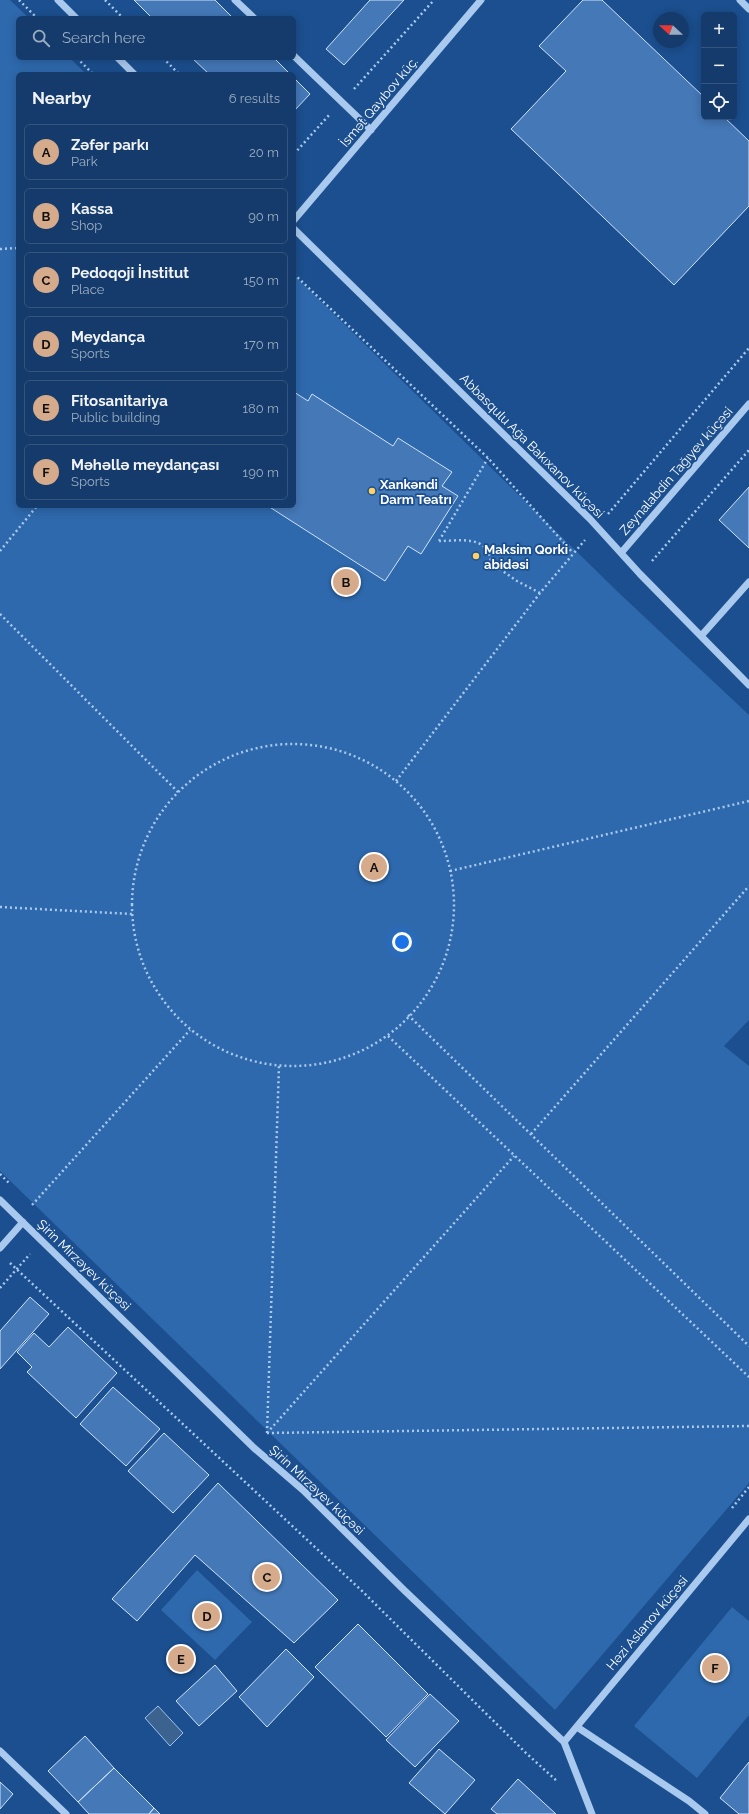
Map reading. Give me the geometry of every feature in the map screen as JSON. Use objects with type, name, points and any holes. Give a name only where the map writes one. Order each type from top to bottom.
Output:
[{"type":"street","points":[[58,0],[74,16]]},
{"type":"street","points":[[236,0],[252,16]]},
{"type":"street","name":"İsmət Qayıbov küç.","points":[[296,218],[481,0]]},
{"type":"street","points":[[740,0],[749,9]]},
{"type":"street","points":[[296,58],[371,130]]},
{"type":"street","points":[[120,60],[132,72]]},
{"type":"street","name":"Abbasqulu Ağa Bakıxanov küçəsi","points":[[296,230],[597,527],[640,574],[749,685]]},
{"type":"street","name":"Zeynalabdin Tağıyev küçəsi","points":[[621,553],[749,404]]},
{"type":"street","points":[[701,636],[749,582]]},
{"type":"street","name":"Şirin Mirzəyev küçəsi","points":[[0,1200],[254,1448],[303,1490],[405,1591],[564,1742],[592,1814]]},
{"type":"street","points":[[0,1248],[23,1222]]},
{"type":"street","name":"Həzi Aslanov küçəsi","points":[[564,1742],[749,1519]]},
{"type":"street","points":[[577,1727],[689,1801],[705,1814]]},
{"type":"street","points":[[0,1751],[66,1814]]},
{"type":"path","points":[[19,0],[35,16]]},
{"type":"path","points":[[105,0],[121,16]]},
{"type":"path","points":[[296,152],[434,0]]},
{"type":"path","points":[[79,60],[91,72]]},
{"type":"path","points":[[165,60],[177,72]]},
{"type":"path","points":[[0,249],[16,248]]},
{"type":"path","points":[[296,276],[488,458],[573,554]]},
{"type":"path","points":[[396,781],[540,593],[749,348]]},
{"type":"path","points":[[640,574],[749,450]]},
{"type":"path","points":[[488,458],[439,541],[474,541],[482,544],[490,554],[491,563],[517,581],[540,593]]},
{"type":"path","points":[[0,551],[35,508]]},
{"type":"path","points":[[0,614],[178,792]]},
{"type":"path","points":[[298,744],[324,747],[350,754],[374,766],[396,781],[415,800],[431,821],[442,845],[450,871],[454,897],[448,950],[438,974],[424,998],[388,1036],[365,1050],[340,1060],[314,1066],[279,1066],[261,1064],[236,1056],[212,1045],[190,1030],[171,1011],[155,990],[146,972],[135,940],[132,914],[133,887],[138,861],[148,836],[161,813],[178,792],[198,775],[221,761],[246,751],[278,745],[298,744]]},
{"type":"path","points":[[450,871],[749,801]]},
{"type":"path","points":[[531,1134],[749,886]]},
{"type":"path","points":[[0,907],[132,914]]},
{"type":"path","points":[[408,1015],[749,1346]]},
{"type":"path","points":[[32,1205],[190,1030]]},
{"type":"path","points":[[388,1036],[749,1377]]},
{"type":"path","points":[[267,1433],[279,1066]]},
{"type":"path","points":[[267,1433],[514,1156]]},
{"type":"path","points":[[0,1288],[42,1240]]},
{"type":"path","points":[[6,1260],[360,1590],[526,1753],[557,1780],[560,1785]]},
{"type":"path","points":[[267,1433],[749,1426]]},
{"type":"shaded area","points":[[0,0],[10,0],[27,16],[16,16],[16,60],[72,60],[84,72],[16,72],[16,508],[296,508],[296,277],[619,593],[749,715],[749,1020],[724,1046],[749,1066],[749,1483],[555,1710],[0,1171]]},
{"type":"shaded area","points":[[197,1570],[252,1622],[215,1660],[161,1610]]},
{"type":"shaded area","points":[[732,1607],[749,1621],[749,1715],[697,1778],[634,1726]]},
{"type":"shaded area","points":[[158,1706],[183,1733],[170,1746],[145,1718]]},
{"type":"building","points":[[134,0],[215,0],[231,16],[150,16]]},
{"type":"building","points":[[370,0],[404,0],[344,65],[326,49]]},
{"type":"building","points":[[583,0],[602,0],[701,94],[701,120],[727,120],[749,141],[749,206],[674,285],[511,129],[566,71],[539,46]]},
{"type":"building","points":[[194,60],[276,60],[288,72],[207,72]]},
{"type":"building","points":[[296,80],[310,94],[296,109]]},
{"type":"building","name":"Xankəndi Darm Teatrı","points":[[296,393],[308,401],[312,394],[393,446],[398,438],[452,472],[442,486],[458,496],[421,554],[408,546],[385,581],[271,508],[296,508]]},
{"type":"building","points":[[749,487],[749,548],[719,520]]},
{"type":"building","points":[[30,1297],[49,1314],[0,1369],[0,1331]]},
{"type":"building","points":[[68,1327],[117,1373],[76,1418],[27,1372],[32,1367],[17,1352],[34,1333],[49,1347]]},
{"type":"building","points":[[113,1387],[160,1429],[126,1466],[80,1424]]},
{"type":"building","points":[[164,1433],[209,1475],[173,1513],[128,1471]]},
{"type":"building","points":[[218,1483],[338,1600],[294,1643],[195,1555],[137,1621],[112,1599]]},
{"type":"building","points":[[358,1624],[428,1694],[386,1737],[315,1667]]},
{"type":"building","points":[[286,1649],[314,1677],[267,1727],[239,1697]]},
{"type":"building","points":[[215,1665],[237,1691],[199,1726],[176,1701]]},
{"type":"building","points":[[430,1694],[459,1721],[415,1767],[386,1740]]},
{"type":"building","points":[[85,1736],[114,1768],[78,1802],[48,1771]]},
{"type":"building","points":[[439,1749],[475,1780],[445,1814],[409,1783]]},
{"type":"building","points":[[749,1762],[749,1814],[739,1814],[720,1798]]},
{"type":"building","points":[[114,1768],[154,1808],[149,1814],[89,1814],[78,1802]]},
{"type":"building","points":[[518,1779],[556,1814],[497,1814],[491,1809]]},
{"type":"building","points":[[0,1782],[13,1794],[0,1809]]},
{"type":"building","points":[[154,1808],[160,1814],[149,1814]]},
{"type":"place","name":"Xankəndi Darm Teatrı","points":[[372,491]]},
{"type":"place","name":"Maksim Qorki abidəsi","points":[[476,556]]},
{"type":"place","name":"Kassa","points":[[346,582]]},
{"type":"place","name":"Zəfər parkı","points":[[374,867]]},
{"type":"place","name":"Pedoqoji İnstitut","points":[[267,1577]]},
{"type":"place","name":"Meydança","points":[[207,1616]]},
{"type":"place","name":"Fitosanitariya","points":[[181,1659]]},
{"type":"place","name":"Məhəllə meydançası","points":[[715,1668]]}]
